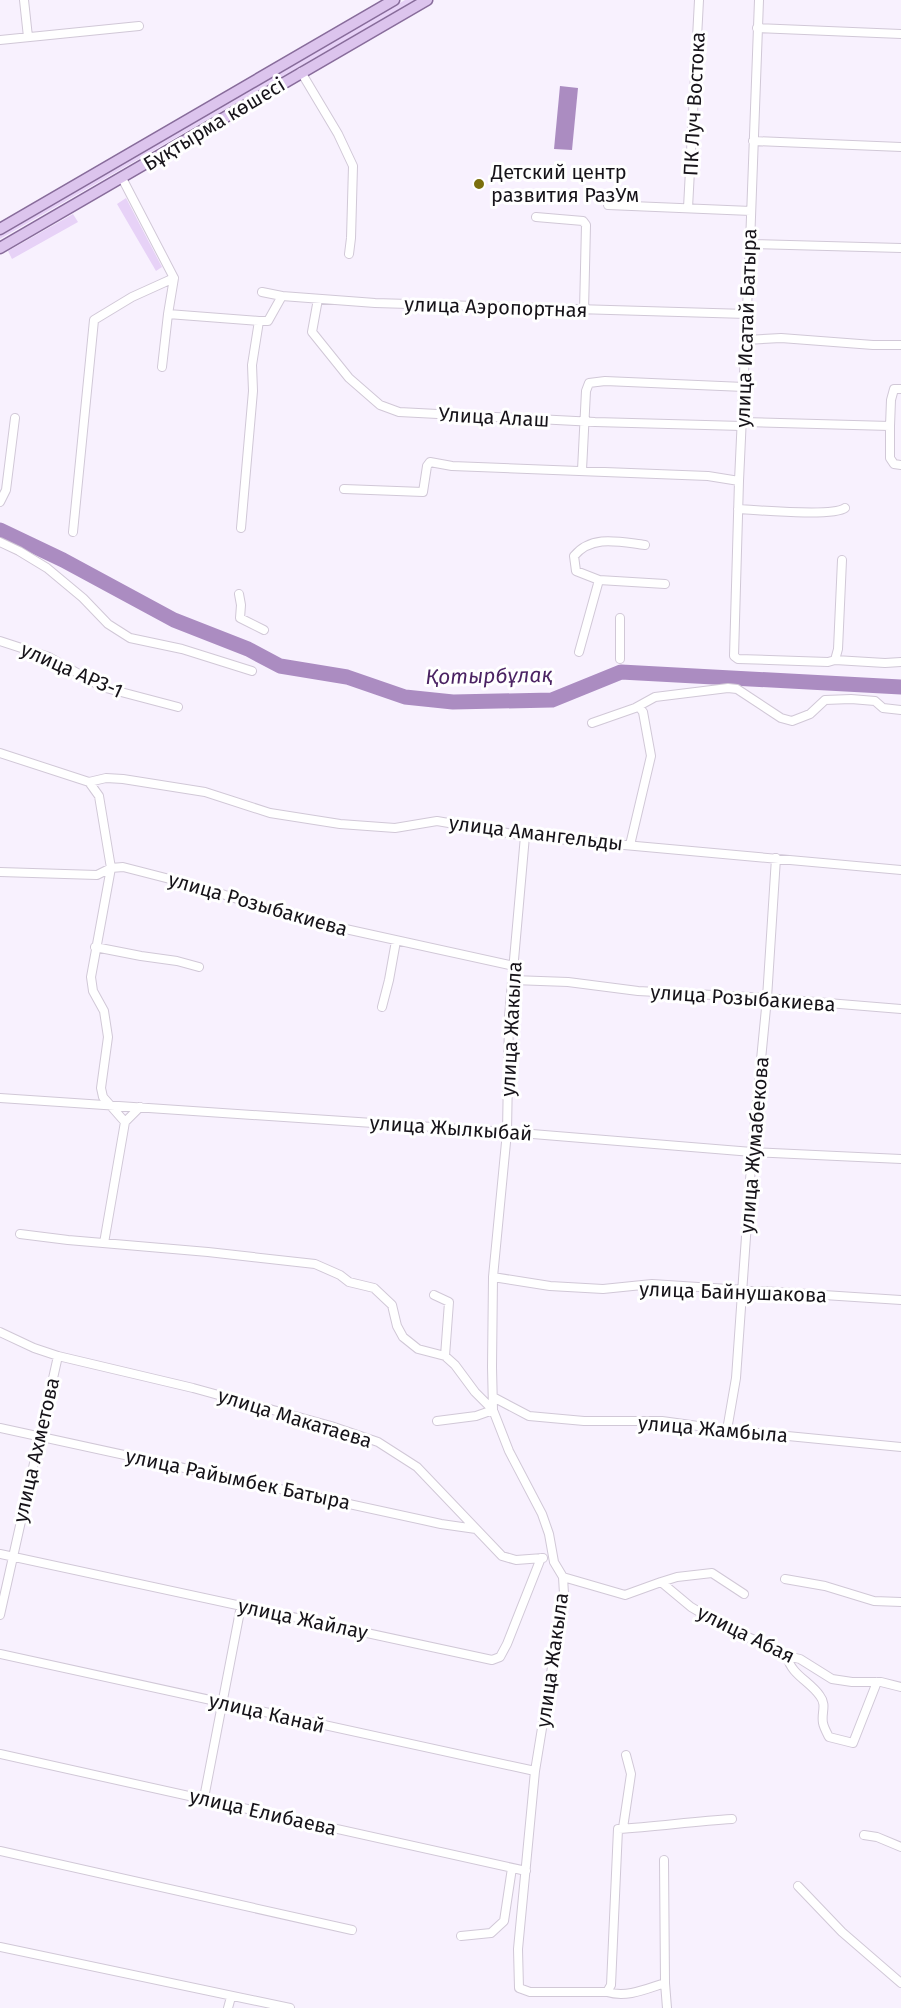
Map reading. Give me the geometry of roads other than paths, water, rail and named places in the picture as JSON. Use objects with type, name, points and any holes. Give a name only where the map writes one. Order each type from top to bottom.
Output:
[{"type":"main road","name":"Бұқтырма көшесі","points":[[0,230],[394,0]]},
{"type":"main road","name":"Бұқтырма көшесі","points":[[0,248],[427,0]]},
{"type":"street","points":[[24,0],[28,37]]},
{"type":"street","name":"ПК Луч Востока","points":[[688,208],[699,0]]},
{"type":"street","name":"улица Исатай Батыра","points":[[759,0],[734,657],[774,661],[835,660]]},
{"type":"street","points":[[0,40],[139,26]]},
{"type":"street","points":[[757,28],[901,34]]},
{"type":"street","points":[[301,72],[338,134],[353,166],[349,254]]},
{"type":"street","points":[[753,141],[901,147]]},
{"type":"street","points":[[122,178],[174,278],[162,367]]},
{"type":"street","points":[[608,205],[751,211]]},
{"type":"street","points":[[536,217],[583,221],[586,225],[584,310]]},
{"type":"street","points":[[750,244],[901,248]]},
{"type":"street","points":[[73,532],[94,320],[132,297],[174,278]]},
{"type":"street","name":"улица Аэропортная","points":[[262,292],[318,299],[747,314]]},
{"type":"street","points":[[168,314],[268,321],[282,296]]},
{"type":"street","name":"Улица Алаш","points":[[318,299],[312,332],[349,378],[380,405],[399,412],[584,421],[890,426]]},
{"type":"street","points":[[241,528],[253,391],[252,365],[259,321]]},
{"type":"street","points":[[746,340],[781,338],[862,345],[901,345]]},
{"type":"street","points":[[582,470],[586,391],[589,383],[597,381],[744,387]]},
{"type":"street","points":[[901,389],[894,389],[891,400],[890,426],[890,458],[894,464],[901,465]]},
{"type":"street","points":[[0,502],[6,490],[15,418]]},
{"type":"street","points":[[344,489],[371,492],[423,492],[427,466],[430,462],[452,465],[708,476],[739,481]]},
{"type":"street","points":[[738,509],[810,512],[840,511],[845,508]]},
{"type":"street","points":[[645,545],[599,541],[582,546],[574,556],[576,570],[599,580],[665,584]]},
{"type":"street","points":[[0,542],[47,568],[83,598],[108,624],[130,638],[182,649],[252,671]]},
{"type":"street","points":[[842,560],[838,649],[835,660],[901,662]]},
{"type":"street","points":[[579,651],[599,580]]},
{"type":"street","points":[[239,594],[240,618],[264,630]]},
{"type":"street","points":[[620,618],[621,659]]},
{"type":"street","name":"улица АРЗ-1","points":[[0,641],[50,657],[102,687],[178,707]]},
{"type":"street","points":[[592,723],[639,707],[655,697],[728,688],[737,689],[781,718],[792,721],[810,714],[825,700],[875,701],[883,708],[901,710]]},
{"type":"street","points":[[630,845],[651,756],[643,712],[639,707]]},
{"type":"street","name":"улица Амангельды","points":[[0,753],[89,782],[106,778],[123,779],[205,792],[270,813],[340,824],[395,828],[437,821],[525,836],[901,870]]},
{"type":"street","points":[[89,782],[99,796],[111,868],[91,977],[93,992],[104,1011],[108,1037],[101,1088],[103,1097],[125,1122]]},
{"type":"street","name":"улица Жакыла","points":[[525,836],[509,1016],[507,1132],[493,1277],[493,1397],[494,1410],[509,1450],[542,1514],[549,1534],[554,1562],[563,1577],[564,1594],[535,1771],[518,1949],[519,1988],[530,1992],[607,1992]]},
{"type":"street","name":"улица Жумабекова","points":[[727,1431],[736,1378],[776,858]]},
{"type":"street","name":"улица Розыбакиева","points":[[0,873],[97,874],[111,868],[123,867],[300,919],[514,966]]},
{"type":"street","points":[[382,1007],[396,941]]},
{"type":"street","points":[[95,947],[199,967]]},
{"type":"street","name":"улица Розыбакиева","points":[[513,980],[568,982],[638,991],[767,998],[901,1009]]},
{"type":"street","name":"улица Жылкыбай","points":[[0,1098],[507,1132],[752,1152],[901,1160]]},
{"type":"street","points":[[104,1244],[125,1122],[140,1107]]},
{"type":"street","points":[[20,1234],[315,1264],[340,1275],[349,1282],[374,1288],[392,1305],[397,1326],[403,1337],[418,1349],[445,1356],[455,1365],[475,1392],[494,1410],[476,1416],[437,1421]]},
{"type":"street","name":"улица Байнушакова","points":[[493,1277],[550,1286],[603,1289],[652,1284],[901,1300]]},
{"type":"street","points":[[434,1295],[449,1302],[445,1356]]},
{"type":"street","name":"улица Макатаева","points":[[0,1332],[58,1356],[193,1388],[331,1426],[378,1442],[417,1467],[502,1556],[516,1560],[541,1558],[554,1562]]},
{"type":"street","name":"улица Ахметова","points":[[0,1615],[38,1437],[58,1356]]},
{"type":"street","name":"улица Жамбыла","points":[[493,1397],[529,1416],[584,1421],[662,1421],[727,1431],[901,1447]]},
{"type":"street","name":"улица Райымбек Батыра","points":[[0,1428],[441,1524],[476,1529]]},
{"type":"street","name":"улица Жайлау","points":[[0,1554],[492,1660],[500,1657],[507,1644],[541,1558]]},
{"type":"street","points":[[563,1577],[625,1594],[677,1577],[712,1573],[744,1594]]},
{"type":"street","points":[[785,1579],[825,1586],[874,1601],[901,1602]]},
{"type":"street","name":"улица Абая","points":[[661,1582],[691,1607],[728,1629],[787,1656],[800,1659],[832,1679],[877,1682],[901,1687]]},
{"type":"street","points":[[204,1798],[241,1606]]},
{"type":"street","name":"улица Канай","points":[[0,1654],[535,1771]]},
{"type":"street","points":[[787,1656],[789,1665],[795,1673],[808,1683],[825,1705],[824,1725],[829,1737],[843,1742],[853,1743],[877,1682]]},
{"type":"street","name":"улица Елибаева","points":[[0,1754],[526,1871]]},
{"type":"street","points":[[623,1828],[631,1774],[626,1755]]},
{"type":"street","points":[[665,1983],[642,1991],[618,1995],[607,1992],[611,1985],[618,1829],[732,1818]]},
{"type":"street","points":[[864,1835],[901,1847]]},
{"type":"street","points":[[0,1851],[352,1930]]},
{"type":"street","points":[[664,1860],[667,2008]]},
{"type":"street","points":[[460,1936],[491,1933],[504,1921],[512,1868]]},
{"type":"street","points":[[798,1886],[842,1932],[901,1983]]},
{"type":"street","points":[[0,1947],[290,2008]]},
{"type":"street","points":[[228,2008],[231,1997]]},
{"type":"waterway","name":"Қотырбұлақ","points":[[0,530],[63,560],[174,620],[248,649],[280,666],[347,677],[405,697],[453,702],[552,700],[621,672],[901,687]]},
{"type":"place","name":"Детский центр развития РазУм","points":[[479,184]]}]
